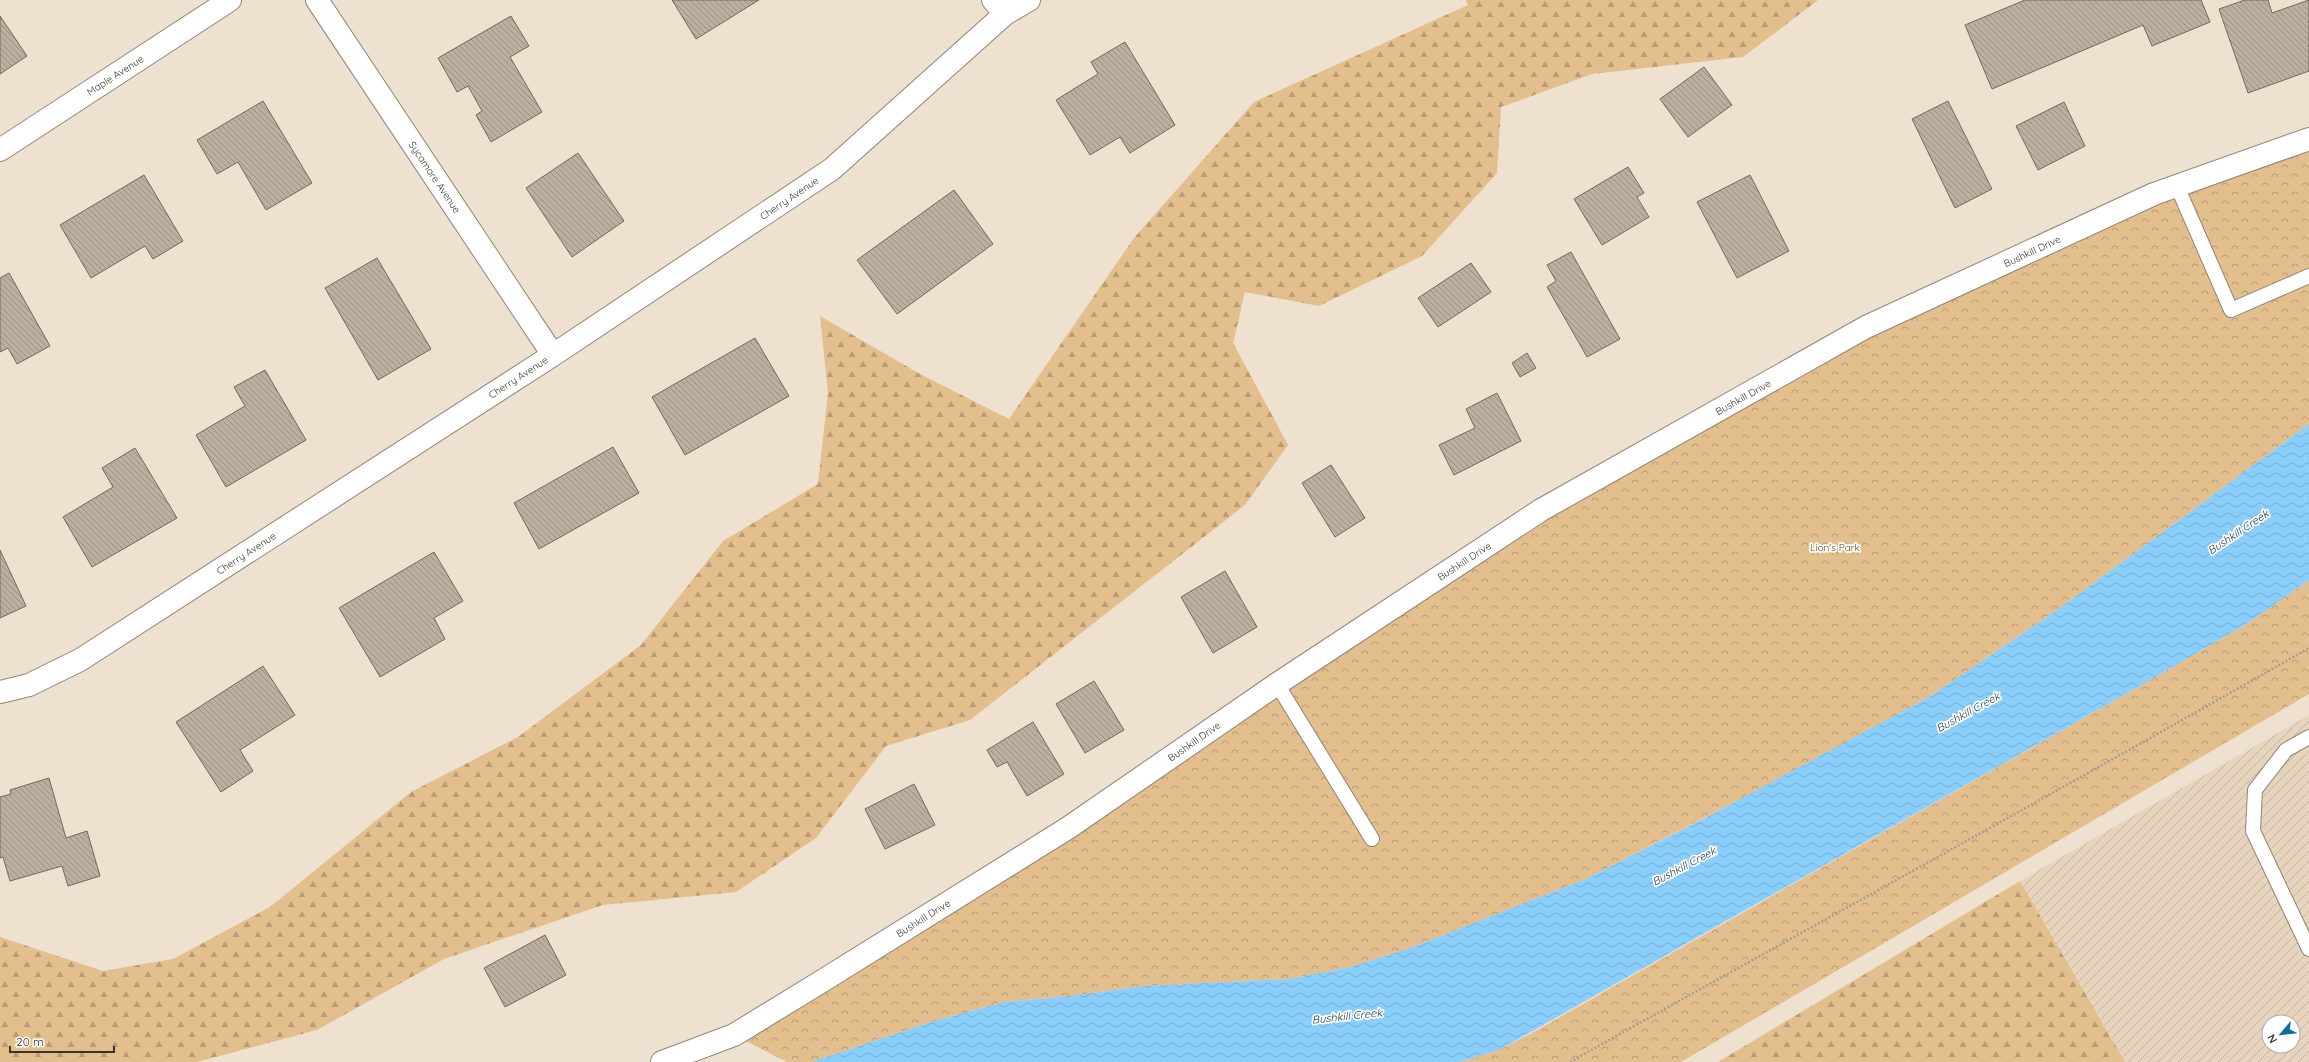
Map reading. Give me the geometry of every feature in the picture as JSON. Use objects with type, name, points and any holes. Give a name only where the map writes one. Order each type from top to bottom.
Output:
[{"type":"street","name":"Maple Avenue","points":[[0,150],[230,0]]},
{"type":"street","name":"Sycamore Avenue","points":[[317,0],[553,355]]},
{"type":"street","name":"Cherry Avenue","points":[[0,692],[29,685],[80,660],[553,355],[832,169],[999,7],[1030,0]]},
{"type":"street","name":"Bushkill Drive","points":[[662,1062],[734,1035],[1068,828],[1277,684],[1541,510],[1866,327],[2154,194],[2309,140]]},
{"type":"lane","points":[[2177,186],[2231,310],[2309,276]]},
{"type":"lane","points":[[1277,684],[1372,840]]},
{"type":"lane","points":[[2309,737],[2286,750],[2255,790],[2253,831],[2309,949]]},
{"type":"path","points":[[1570,1062],[1855,902],[2081,778],[2309,648]]},
{"type":"shaded area","points":[[2309,715],[2309,1062],[2125,1062],[2020,881]]},
{"type":"green space","points":[[1466,0],[1818,0],[1743,57],[1592,74],[1501,107],[1497,173],[1422,256],[1319,306],[1245,292],[1233,343],[1288,445],[1245,505],[970,720],[886,746],[816,838],[736,892],[603,905],[444,959],[317,1030],[197,1062],[0,1062],[0,937],[103,971],[173,959],[270,907],[411,792],[518,737],[641,645],[723,541],[818,484],[828,393],[820,316],[920,374],[1009,419],[1134,238],[1254,102],[1468,5]]},
{"type":"green space","name":"Lion's Park","points":[[2309,139],[2309,424],[2060,608],[1929,697],[1806,765],[1586,879],[1413,947],[1351,967],[1289,979],[1144,986],[1070,996],[1004,1002],[934,1021],[811,1062],[787,1062],[734,1035],[1541,510],[1866,327]]},
{"type":"green space","points":[[2309,580],[2309,694],[1681,1062],[1459,1062],[1499,1050],[1532,1033],[2248,623]]},
{"type":"green space","points":[[2020,881],[2125,1062],[1718,1062]]},
{"type":"water","name":"Bushkill Creek","points":[[2309,424],[2309,580],[2248,623],[2145,683],[1499,1050],[1459,1062],[811,1062],[934,1021],[1004,1002],[1070,996],[1144,986],[1289,979],[1351,967],[1413,947],[1586,879],[1705,818],[1929,697],[2060,608]]},
{"type":"building","points":[[672,0],[759,0],[696,39]]},
{"type":"building","points":[[2025,0],[2201,0],[2210,22],[2152,46],[2143,25],[1992,89],[1965,25]]},
{"type":"building","points":[[2245,0],[2268,0],[2272,13],[2309,0],[2309,71],[2248,93],[2219,9]]},
{"type":"building","points":[[0,16],[27,56],[0,74]]},
{"type":"building","points":[[511,16],[529,46],[510,57],[542,112],[491,142],[476,115],[482,111],[468,86],[457,92],[438,58]]},
{"type":"building","points":[[1125,42],[1175,125],[1130,153],[1120,137],[1090,155],[1056,100],[1098,74],[1091,62]]},
{"type":"building","points":[[1704,67],[1732,105],[1688,137],[1660,99]]},
{"type":"building","points":[[263,101],[312,183],[266,210],[238,162],[217,174],[197,140]]},
{"type":"building","points":[[1948,101],[1992,189],[1955,208],[1912,119]]},
{"type":"building","points":[[2064,102],[2085,146],[2038,170],[2016,126]]},
{"type":"building","points":[[578,153],[624,221],[572,257],[526,188]]},
{"type":"building","points":[[1628,167],[1644,193],[1637,197],[1649,217],[1602,245],[1574,199]]},
{"type":"building","points":[[144,175],[183,241],[153,259],[145,246],[91,278],[60,225]]},
{"type":"building","points":[[1750,175],[1789,251],[1737,278],[1697,202]]},
{"type":"building","points":[[954,190],[993,244],[897,314],[857,260]]},
{"type":"building","points":[[1571,252],[1620,339],[1587,357],[1547,287],[1556,281],[1547,265]]},
{"type":"building","points":[[377,258],[431,349],[378,380],[325,288]]},
{"type":"building","points":[[1471,263],[1491,292],[1438,327],[1418,298]]},
{"type":"building","points":[[9,273],[50,346],[17,364],[8,348],[0,352],[0,278]]},
{"type":"building","points":[[755,338],[789,396],[685,455],[652,397]]},
{"type":"building","points":[[1527,353],[1536,368],[1520,377],[1512,363]]},
{"type":"building","points":[[265,370],[306,440],[226,487],[196,435],[245,406],[234,387]]},
{"type":"building","points":[[1497,393],[1521,441],[1454,475],[1439,445],[1475,428],[1466,409]]},
{"type":"building","points":[[613,447],[639,493],[539,549],[514,503]]},
{"type":"building","points":[[135,448],[177,518],[92,567],[63,517],[113,487],[102,468]]},
{"type":"building","points":[[1331,465],[1365,518],[1335,537],[1302,483]]},
{"type":"building","points":[[0,550],[26,606],[0,618]]},
{"type":"building","points":[[434,552],[463,601],[434,618],[445,639],[380,677],[339,608]]},
{"type":"building","points":[[1225,571],[1257,627],[1213,653],[1181,597]]},
{"type":"building","points":[[263,666],[295,715],[240,750],[253,771],[221,792],[176,722]]},
{"type":"building","points":[[1094,681],[1124,730],[1085,753],[1056,704]]},
{"type":"building","points":[[1033,722],[1064,774],[1027,796],[1007,762],[997,767],[987,750]]},
{"type":"building","points":[[49,778],[66,838],[87,831],[100,876],[68,886],[62,866],[10,881],[3,857],[0,858],[0,797],[11,794],[10,790]]},
{"type":"building","points":[[914,784],[935,825],[885,849],[865,809]]},
{"type":"building","points":[[545,935],[566,975],[505,1007],[484,968]]}]
